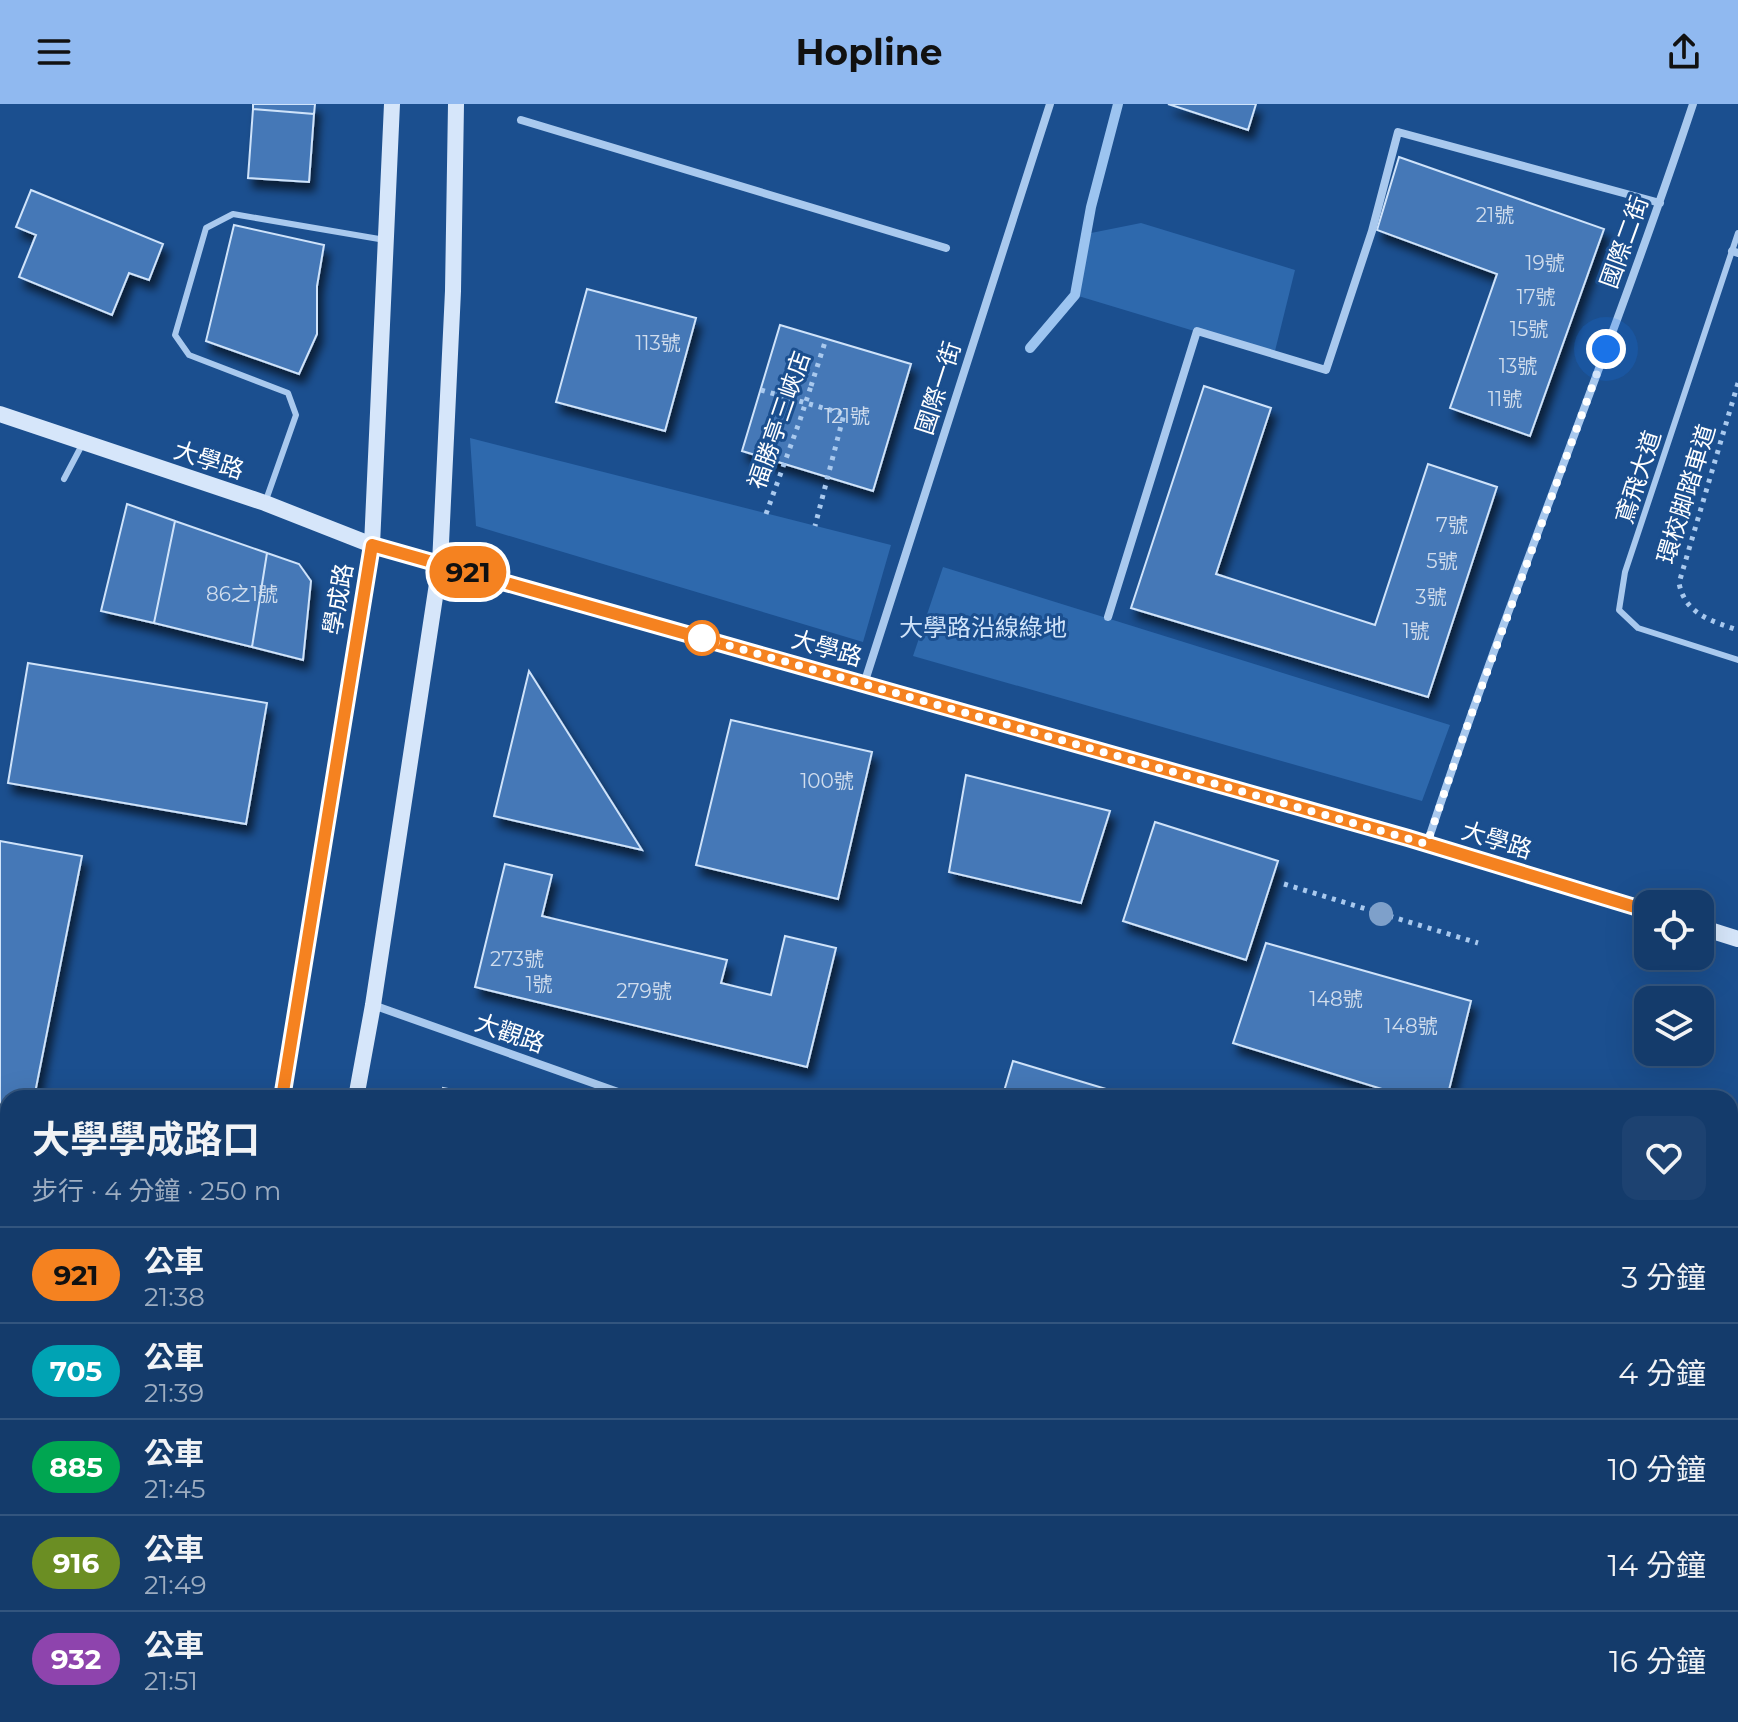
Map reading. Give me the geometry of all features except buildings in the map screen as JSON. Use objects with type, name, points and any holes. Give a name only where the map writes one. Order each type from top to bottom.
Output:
[{"type":"street","name":"學成路","points":[[283,1090],[372,545],[392,104]]},
{"type":"street","points":[[357,1090],[440,564],[453,291],[456,104]]},
{"type":"street","name":"國際一街","points":[[864,684],[1050,104]]},
{"type":"street","name":"國際二街","points":[[1427,844],[1465,732],[1660,203],[1693,104]]},
{"type":"street","points":[[521,120],[946,248]]},
{"type":"street","points":[[1108,617],[1197,331],[1326,370],[1372,231],[1398,132],[1660,203]]},
{"type":"street","name":"大學路","points":[[0,414],[265,503],[372,545],[1427,844],[1634,907]]},
{"type":"street","points":[[1714,931],[1738,939]]},
{"type":"street","name":"大觀路","points":[[373,1005],[612,1090]]},
{"type":"lane","points":[[265,503],[296,415],[288,393],[189,355],[175,335],[206,228],[233,214],[385,240]]},
{"type":"lane","name":"鳶飛大道","points":[[1738,233],[1735,252],[1625,572],[1619,610],[1638,628],[1738,660]]},
{"type":"lane","points":[[64,479],[83,443]]},
{"type":"path","name":"福勝亭三峽店","points":[[766,514],[826,339]]},
{"type":"path","name":"環校脚踏車道","points":[[1738,383],[1679,583],[1683,598],[1694,612],[1738,630]]},
{"type":"path","points":[[761,390],[844,414],[815,526]]},
{"type":"path","points":[[1284,884],[1478,943]]},
{"type":"green space","points":[[1141,223],[1295,270],[1274,355],[1075,295],[1086,234]]},
{"type":"green space","name":"大學路沿線綠地","points":[[470,438],[891,545],[863,642],[476,526]]},
{"type":"green space","name":"大學路沿線綠地","points":[[943,567],[1450,725],[1422,801],[913,656]]},
{"type":"waterway","points":[[1030,348],[1075,295],[1091,207],[1118,104]]},
{"type":"bus line","name":"921","points":[[283,1090],[372,545],[1408,838],[1634,907]]},
{"type":"route","points":[[702,638],[1427,844],[1606,349]]}]
